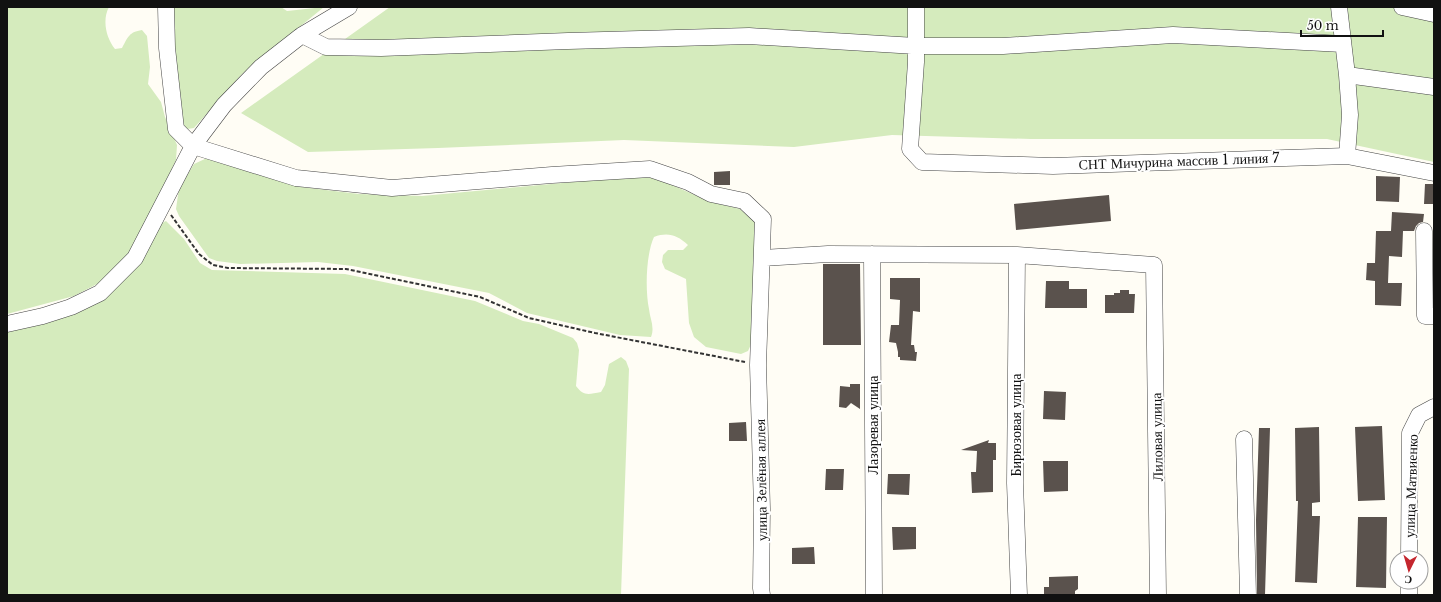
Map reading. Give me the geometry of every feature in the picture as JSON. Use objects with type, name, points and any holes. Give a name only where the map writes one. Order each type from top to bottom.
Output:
[{"type":"street","points":[[166,7],[167,48],[176,129],[193,146]]},
{"type":"street","points":[[7,324],[43,316],[72,307],[100,293],[135,258],[193,146],[224,105],[261,67],[302,34],[349,7]]},
{"type":"street","points":[[916,7],[916,46]]},
{"type":"street","points":[[1339,7],[1350,115],[1347,156]]},
{"type":"street","points":[[1402,7],[1434,14]]},
{"type":"street","points":[[302,34],[326,47],[381,48],[568,40],[749,36],[916,46],[1003,46],[1172,35],[1343,44]]},
{"type":"street","name":"СНТ Мичурина массив 1 линия 7","points":[[916,46],[910,149],[922,162],[1053,166],[1347,156],[1434,173]]},
{"type":"street","points":[[1347,75],[1434,87]]},
{"type":"street","name":"улица Зелёная аллея","points":[[193,146],[296,178],[392,188],[650,168],[688,182],[711,194],[744,201],[764,219],[758,365],[761,448],[762,595]]},
{"type":"street","points":[[1424,231],[1430,316]]},
{"type":"street","points":[[762,258],[828,254],[1017,255]]},
{"type":"street","name":"Лазоревая улица","points":[[872,254],[874,595]]},
{"type":"street","name":"Лиловая улица","points":[[1017,255],[1154,265],[1158,595]]},
{"type":"street","name":"Бирюзовая улица","points":[[1017,255],[1015,483],[1019,595]]},
{"type":"street","name":"улица Матвиенко","points":[[1409,550],[1410,433],[1419,415],[1434,407]]},
{"type":"street","points":[[1244,439],[1248,595]]},
{"type":"path","points":[[163,204],[199,254],[213,265],[228,268],[346,269],[480,297],[529,318],[595,333],[758,365]]},
{"type":"green space","points":[[7,7],[109,7],[105,23],[109,40],[115,49],[122,48],[134,32],[142,30],[147,36],[150,67],[148,84],[161,102],[165,117],[177,145],[176,160],[151,213],[134,247],[115,270],[99,283],[74,296],[7,314]]},
{"type":"green space","points":[[170,7],[281,7],[287,11],[324,7],[242,74],[194,128],[187,129],[181,125]]},
{"type":"green space","points":[[390,7],[1434,7],[1434,162],[1327,139],[1031,139],[892,135],[794,147],[624,140],[308,152],[241,113]]},
{"type":"green space","points":[[207,158],[228,160],[301,187],[359,194],[422,196],[638,176],[658,179],[711,202],[740,209],[756,223],[754,338],[748,351],[741,354],[706,347],[694,337],[689,323],[686,279],[665,269],[662,262],[663,255],[668,250],[683,250],[688,245],[672,235],[659,235],[654,237],[649,253],[647,282],[652,326],[651,337],[620,335],[527,313],[489,293],[353,266],[318,262],[240,264],[217,261],[209,258],[179,216],[176,209],[179,188],[194,164]]},
{"type":"green space","points":[[166,221],[184,239],[200,263],[212,270],[345,274],[475,301],[523,321],[539,324],[573,338],[577,343],[579,350],[576,386],[582,392],[587,394],[601,392],[605,385],[609,364],[621,357],[626,361],[629,369],[621,595],[7,595],[7,330],[53,321],[99,299],[156,226]]},
{"type":"building","points":[[730,171],[730,185],[714,185],[714,172]]},
{"type":"building","points":[[1376,176],[1400,177],[1399,202],[1376,201]]},
{"type":"building","points":[[1425,184],[1434,184],[1434,204],[1424,204]]},
{"type":"building","points":[[1109,195],[1111,221],[1016,230],[1014,204]]},
{"type":"building","points":[[1392,212],[1424,214],[1423,222],[1416,226],[1414,231],[1403,231],[1402,257],[1389,256],[1388,283],[1402,283],[1401,306],[1375,305],[1375,281],[1366,280],[1367,263],[1375,263],[1376,231],[1391,231]]},
{"type":"building","points":[[823,264],[860,264],[861,345],[823,345]]},
{"type":"building","points":[[890,278],[920,278],[920,312],[913,311],[911,345],[914,345],[915,352],[917,352],[916,361],[900,360],[900,357],[898,357],[896,343],[889,342],[891,325],[899,325],[900,300],[890,299]]},
{"type":"building","points":[[1046,281],[1069,281],[1069,289],[1087,289],[1087,308],[1045,308]]},
{"type":"building","points":[[1120,290],[1129,290],[1129,294],[1135,294],[1134,313],[1105,313],[1105,295],[1120,293]]},
{"type":"building","points":[[850,384],[860,384],[860,409],[851,403],[846,408],[839,407],[840,386],[850,387]]},
{"type":"building","points":[[1044,391],[1066,392],[1065,420],[1043,419]]},
{"type":"building","points":[[746,422],[747,441],[729,441],[729,423]]},
{"type":"building","points":[[1382,426],[1385,500],[1358,501],[1355,427]]},
{"type":"building","points":[[1319,427],[1320,502],[1312,503],[1312,516],[1320,516],[1317,583],[1295,582],[1298,501],[1296,501],[1295,428]]},
{"type":"building","points":[[1259,428],[1270,428],[1265,595],[1257,595],[1256,520]]},
{"type":"building","points":[[989,440],[988,443],[996,443],[996,460],[993,460],[993,492],[972,493],[971,472],[976,472],[977,451],[961,450]]},
{"type":"building","points":[[1043,461],[1068,461],[1068,491],[1044,492]]},
{"type":"building","points":[[826,469],[844,469],[843,490],[825,490]]},
{"type":"building","points":[[888,474],[910,474],[909,495],[887,494]]},
{"type":"building","points":[[1358,517],[1387,517],[1386,588],[1356,587]]},
{"type":"building","points":[[892,527],[916,527],[916,549],[893,550]]},
{"type":"building","points":[[814,547],[815,564],[792,564],[792,548]]},
{"type":"building","points":[[1078,576],[1078,589],[1075,591],[1075,595],[1044,595],[1044,587],[1049,587],[1049,577]]}]
